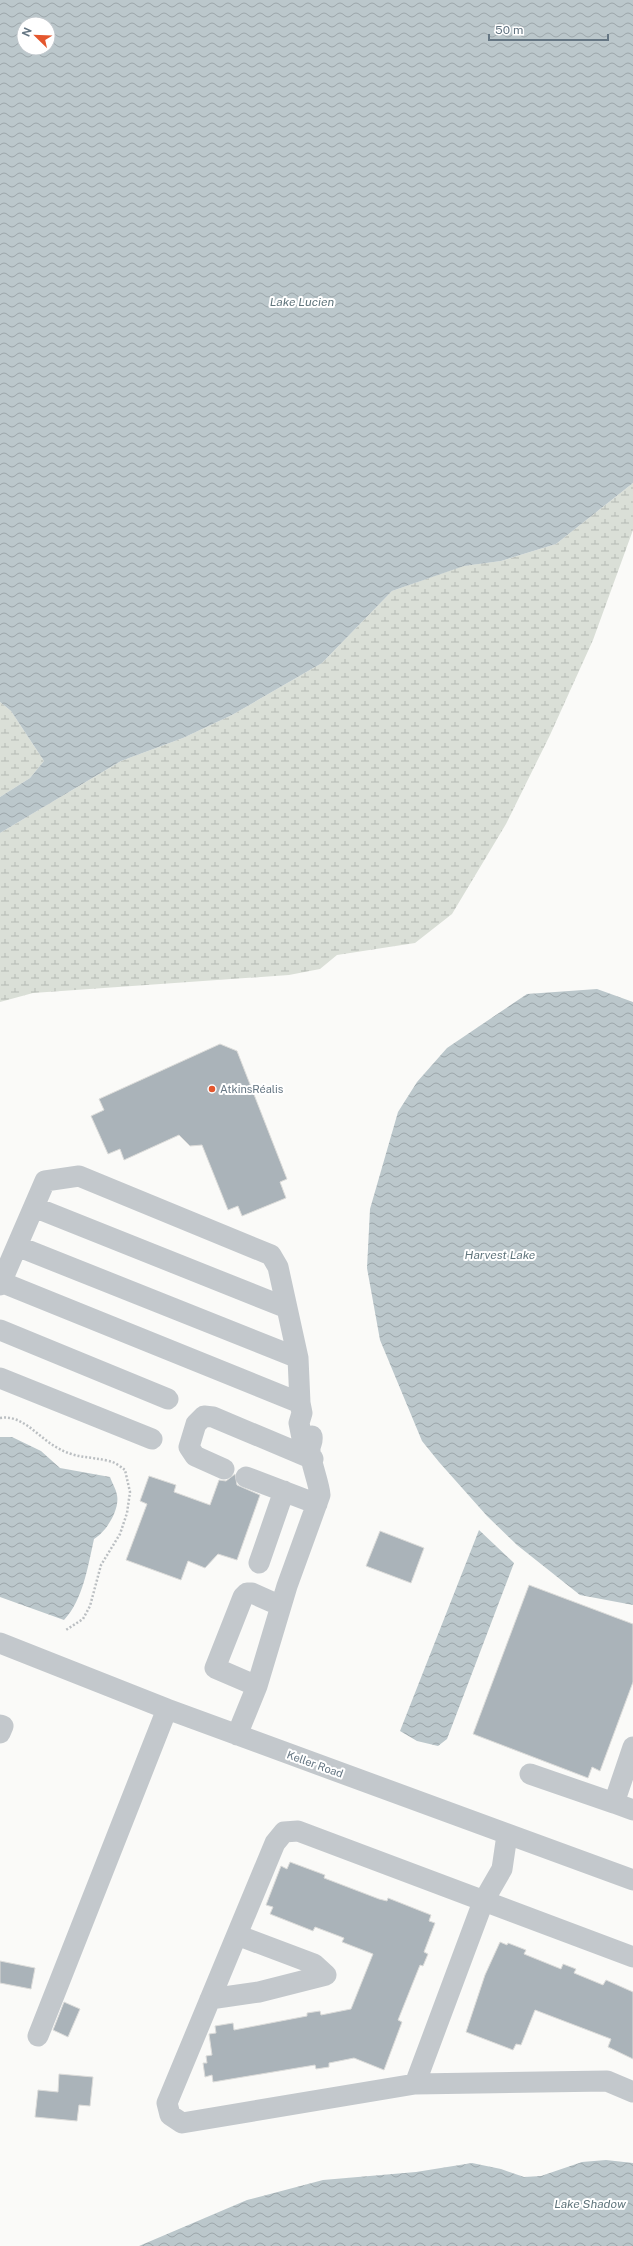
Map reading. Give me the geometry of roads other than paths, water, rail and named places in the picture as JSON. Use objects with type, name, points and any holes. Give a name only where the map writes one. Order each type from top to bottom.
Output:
[{"type":"street","points":[[237,1735],[257,1686],[287,1586],[317,1504],[319,1486],[311,1453],[313,1442],[308,1419],[301,1408],[298,1358],[278,1267],[271,1255],[79,1176],[45,1181],[1,1284],[301,1408]]},
{"type":"street","points":[[34,1207],[287,1308]]},
{"type":"street","points":[[17,1246],[298,1358]]},
{"type":"street","points":[[0,1330],[168,1399]]},
{"type":"street","points":[[0,1378],[152,1439]]},
{"type":"street","points":[[224,1469],[195,1456],[189,1447],[196,1424],[204,1416],[213,1417],[311,1453]]},
{"type":"street","points":[[246,1477],[317,1504]]},
{"type":"street","points":[[259,1563],[284,1491]]},
{"type":"street","points":[[257,1686],[215,1668],[243,1597],[246,1593],[252,1593],[281,1606]]},
{"type":"street","name":"Keller Road","points":[[0,1643],[167,1709],[633,1880]]},
{"type":"street","points":[[38,2036],[167,1709]]},
{"type":"street","points":[[0,1725],[3,1726],[0,1732]]},
{"type":"street","points":[[614,1803],[632,1753]]},
{"type":"street","points":[[530,1774],[633,1810]]},
{"type":"street","points":[[633,1957],[483,1902],[298,1831],[284,1832],[275,1842],[167,2103],[170,2115],[182,2122],[414,2084],[607,2081],[633,2092]]},
{"type":"street","points":[[414,2084],[483,1902],[502,1869],[507,1835]]},
{"type":"street","points":[[210,1999],[259,1992],[326,1975],[314,1964],[237,1935]]},
{"type":"water","name":"Lake Lucien","points":[[0,0],[633,0],[633,483],[556,544],[501,561],[464,566],[392,591],[322,663],[232,715],[183,738],[121,761],[0,833],[0,797],[30,778],[44,761],[11,711],[0,702]]},
{"type":"water","name":"Harvest Lake","points":[[597,989],[633,1002],[633,1605],[580,1595],[517,1545],[487,1516],[422,1441],[380,1340],[367,1268],[370,1209],[398,1112],[417,1082],[447,1048],[527,994]]},
{"type":"water","points":[[0,1437],[12,1437],[41,1451],[60,1468],[110,1477],[116,1490],[117,1501],[114,1514],[99,1536],[94,1539],[87,1571],[80,1593],[76,1603],[64,1620],[0,1597]]},
{"type":"water","points":[[479,1530],[514,1563],[447,1739],[438,1746],[417,1741],[400,1731]]},
{"type":"water","name":"Lake Shadow","points":[[606,2160],[633,2163],[633,2246],[139,2246],[247,2200],[323,2180],[416,2172],[472,2163],[501,2169],[524,2177],[541,2176],[582,2162]]},
{"type":"place","name":"AtkinsRéalis","points":[[212,1089]]}]
